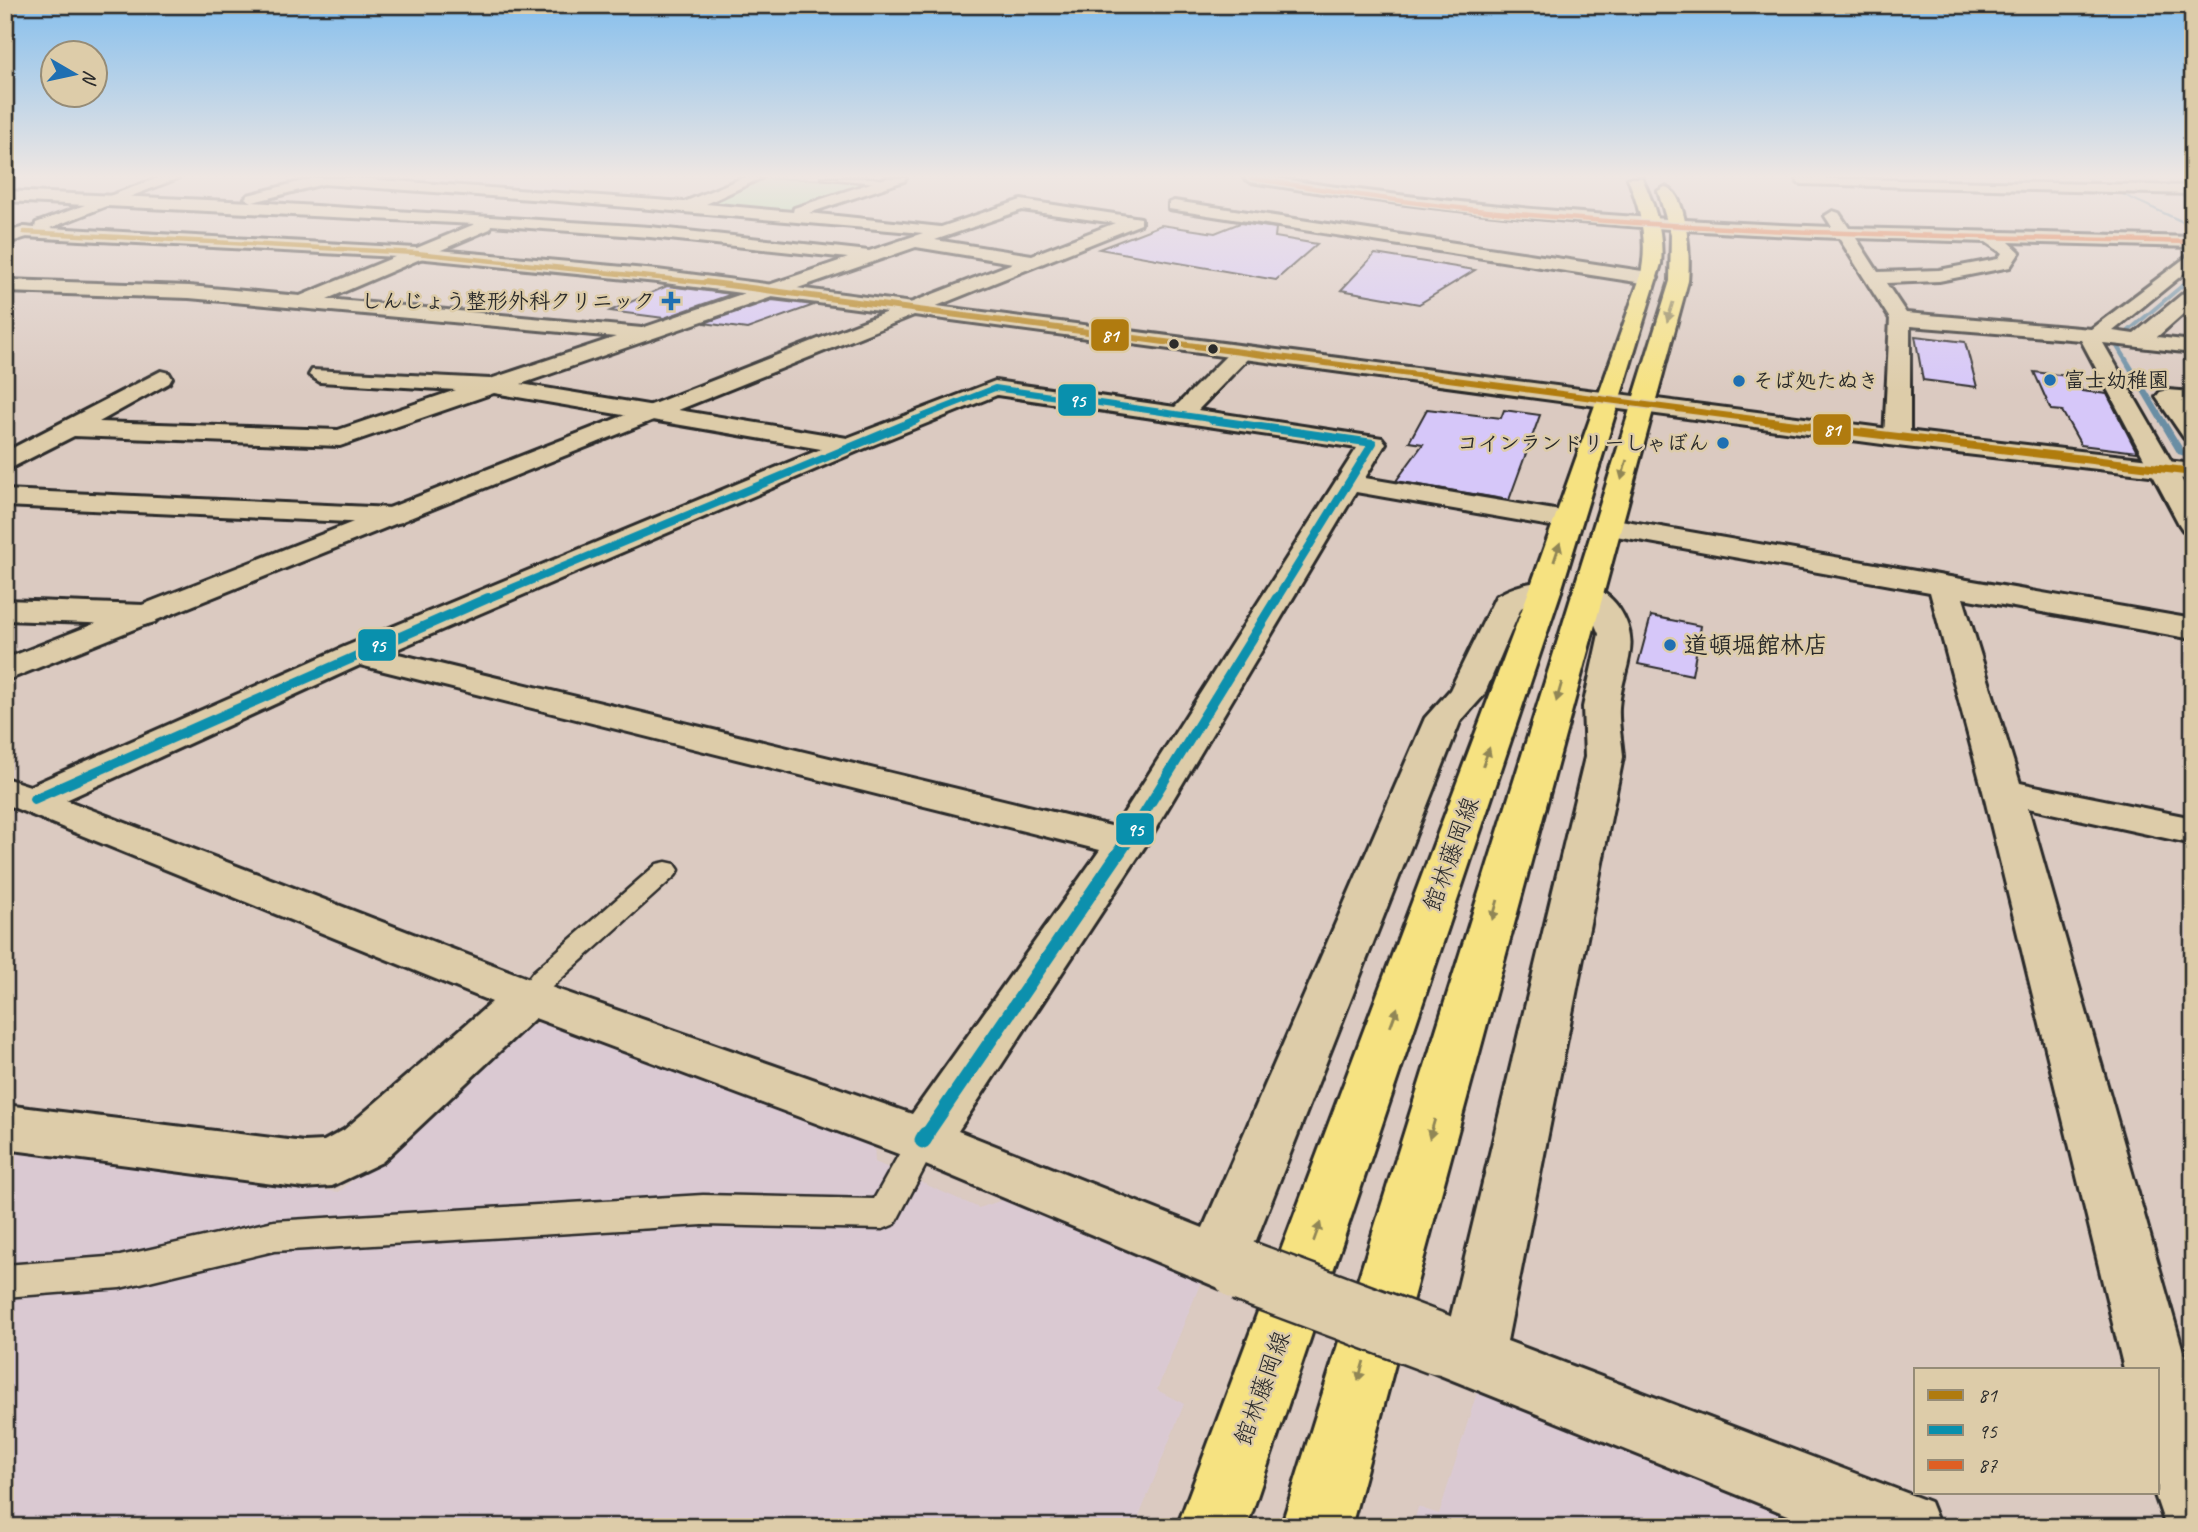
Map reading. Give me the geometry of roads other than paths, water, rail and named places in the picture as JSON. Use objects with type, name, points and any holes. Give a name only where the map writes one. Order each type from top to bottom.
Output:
[{"type":"main road","name":"館林藤岡線","points":[[1316,1527],[1566,593],[1568,520],[1648,278],[1654,249]]},
{"type":"main road","name":"館林藤岡線","points":[[1212,1527],[1566,593],[1609,527],[1679,281],[1683,249]]},
{"type":"street","points":[[351,249],[416,253],[776,290],[1897,438],[2193,472]]},
{"type":"street","points":[[302,302],[425,249]]},
{"type":"street","points":[[821,249],[873,256]]},
{"type":"street","points":[[69,428],[340,438],[892,249]]},
{"type":"street","points":[[962,249],[1036,261]]},
{"type":"street","points":[[5,671],[1064,249]]},
{"type":"street","points":[[1456,249],[1648,278]]},
{"type":"street","points":[[1485,253],[1488,249]]},
{"type":"street","points":[[1855,249],[1900,319],[1897,438]]},
{"type":"street","points":[[1873,277],[1920,280],[1970,272],[2004,263],[2011,252],[2008,249]]},
{"type":"street","points":[[2193,257],[2091,339],[2193,524]]},
{"type":"street","points":[[5,286],[179,292],[646,333]]},
{"type":"street","points":[[2139,341],[2188,303]]},
{"type":"street","points":[[1900,319],[2193,346]]},
{"type":"street","points":[[1182,414],[1243,352]]},
{"type":"street","points":[[320,375],[494,386],[849,446]]},
{"type":"street","points":[[5,463],[161,378]]},
{"type":"street","points":[[20,795],[849,446],[995,388],[1373,443],[1126,843],[923,1140]]},
{"type":"street","points":[[2193,399],[2168,397],[2193,433]]},
{"type":"street","points":[[1349,483],[1568,520]]},
{"type":"street","points":[[5,498],[392,516]]},
{"type":"street","points":[[1609,527],[2193,629]]},
{"type":"street","points":[[1944,587],[2003,791],[2156,1368]]},
{"type":"street","points":[[1231,1265],[1443,718],[1466,695],[1507,603],[1521,595],[1566,593],[1612,618],[1617,634],[1601,707],[1604,757],[1455,1350]]},
{"type":"street","points":[[5,610],[144,615]]},
{"type":"street","points":[[356,654],[1126,843]]},
{"type":"street","points":[[2003,791],[2193,831]]},
{"type":"street","points":[[20,795],[528,997],[923,1140],[1231,1265],[1905,1527]]},
{"type":"street","points":[[5,1127],[304,1165],[332,1163],[363,1146],[528,997]]},
{"type":"street","points":[[2160,1384],[2193,1509]]},
{"type":"lane","points":[[528,997],[543,979],[666,870]]},
{"type":"lane","points":[[5,1280],[120,1272],[275,1236],[703,1210],[883,1214],[923,1140]]},
{"type":"waterway","points":[[2126,333],[2193,276]]},
{"type":"waterway","points":[[2115,342],[2182,454]]},
{"type":"place","name":"しんじょう整形外科クリニック","points":[[671,301]]},
{"type":"place","name":"富士幼稚園","points":[[2050,380]]},
{"type":"place","name":"そば処たぬき","points":[[1739,381]]},
{"type":"place","name":"コインランドリーしゃぼん","points":[[1723,443]]},
{"type":"place","name":"道頓堀館林店","points":[[1670,645]]}]
